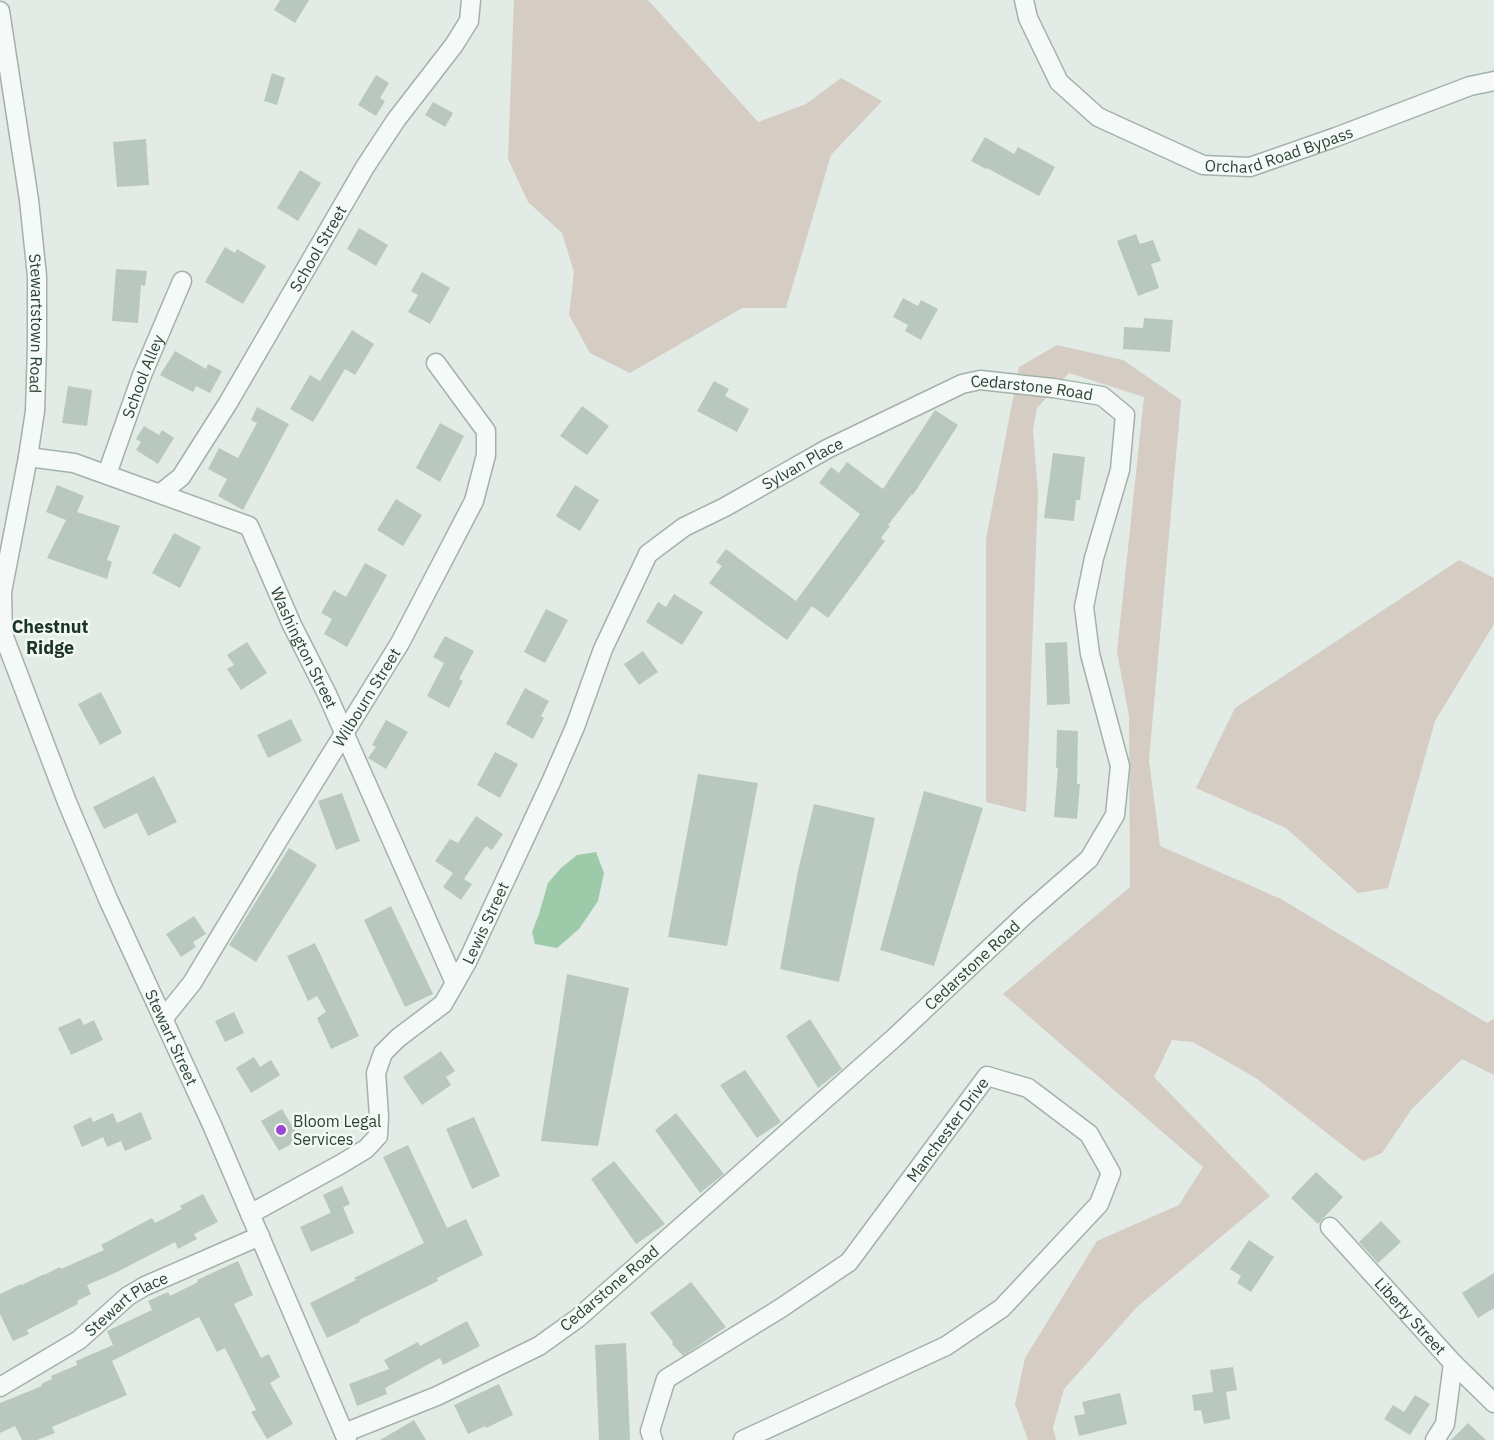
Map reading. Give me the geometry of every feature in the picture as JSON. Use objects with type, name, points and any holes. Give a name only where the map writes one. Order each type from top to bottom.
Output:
[{"type":"street","name":"School Street","points":[[160,493],[181,477],[228,403],[365,167],[396,120],[454,45],[469,21],[471,0]]},
{"type":"street","name":"Orchard Road Bypass","points":[[1024,0],[1028,18],[1059,82],[1098,117],[1203,165],[1250,168],[1470,86],[1494,81]]},
{"type":"street","name":"Stewartstown Road","points":[[0,11],[29,200],[37,276],[34,411],[28,457],[2,592],[2,634]]},
{"type":"street","name":"School Alley","points":[[107,474],[142,375],[182,281]]},
{"type":"street","name":"Wilbourn Street","points":[[163,1019],[192,983],[400,643],[474,501],[486,455],[486,431],[436,363]]},
{"type":"street","name":"Cedarstone Road","points":[[346,1436],[437,1396],[539,1346],[578,1318],[894,1038],[1018,922],[1089,860],[1115,815],[1120,766],[1090,654],[1084,607],[1094,558],[1120,470],[1125,415],[1102,396],[980,380],[962,384]]},
{"type":"street","name":"Sylvan Place","points":[[648,554],[684,527],[725,507],[826,449],[962,384]]},
{"type":"street","name":"Washington Street","points":[[28,457],[74,463],[249,526],[292,625],[327,694],[455,983]]},
{"type":"street","name":"Lewis Street","points":[[250,1214],[366,1149],[378,1136],[376,1073],[383,1053],[398,1038],[442,1004],[467,962],[551,782],[575,727],[603,649],[648,554]]},
{"type":"street","name":"Stewart Street","points":[[2,634],[67,802],[108,898],[260,1236],[346,1436]]},
{"type":"street","name":"Manchester Drive","points":[[653,1440],[651,1431],[666,1379],[781,1308],[849,1262],[987,1076],[1028,1088],[1089,1134],[1111,1173],[1099,1204],[1002,1308],[946,1346],[743,1440]]},
{"type":"street","name":"Liberty Street","points":[[1330,1227],[1453,1363],[1494,1403]]},
{"type":"street","name":"Stewart Place","points":[[0,1387],[79,1340],[128,1296],[145,1286],[260,1236]]},
{"type":"street","points":[[1435,1440],[1444,1424],[1453,1363]]},
{"type":"shaded area","points":[[514,0],[648,0],[758,122],[806,104],[841,78],[882,101],[831,155],[786,308],[742,308],[630,373],[590,353],[569,315],[574,272],[562,233],[528,202],[508,159]]},
{"type":"shaded area","points":[[1057,345],[1123,360],[1181,400],[1149,760],[1160,846],[1281,899],[1487,1023],[1494,1019],[1494,1075],[1462,1059],[1411,1110],[1382,1153],[1363,1161],[1256,1078],[1193,1042],[1172,1040],[1154,1077],[1270,1196],[1137,1307],[1064,1389],[1053,1428],[1056,1440],[1028,1440],[1015,1404],[1025,1358],[1097,1241],[1179,1205],[1203,1167],[1003,994],[1130,887],[1129,716],[1117,652],[1144,397],[1069,373],[1037,408],[1033,429],[1038,494],[1026,812],[986,802],[986,539],[1019,367]]},
{"type":"shaded area","points":[[1459,560],[1494,578],[1494,624],[1435,721],[1388,888],[1358,893],[1286,828],[1196,788],[1235,708]]},
{"type":"shaded area","points":[[596,852],[604,873],[598,901],[579,929],[557,948],[535,944],[532,932],[548,883],[577,855]]},
{"type":"building","points":[[280,0],[309,0],[295,23],[274,10]]},
{"type":"building","points":[[272,73],[285,78],[277,105],[264,101]]},
{"type":"building","points":[[376,75],[389,83],[380,98],[385,101],[376,116],[358,105]]},
{"type":"building","points":[[433,102],[453,113],[445,127],[425,115]]},
{"type":"building","points":[[985,137],[1014,154],[1018,147],[1055,167],[1039,196],[971,161]]},
{"type":"building","points":[[146,139],[149,185],[117,187],[113,142]]},
{"type":"building","points":[[300,170],[321,183],[298,221],[277,208]]},
{"type":"building","points":[[359,228],[388,245],[376,266],[347,249]]},
{"type":"building","points":[[1136,234],[1140,244],[1153,240],[1161,261],[1151,264],[1159,288],[1138,296],[1117,241]]},
{"type":"building","points":[[225,247],[235,253],[237,249],[266,266],[243,304],[205,282]]},
{"type":"building","points":[[116,269],[147,271],[145,286],[141,285],[138,323],[112,321]]},
{"type":"building","points":[[422,272],[450,288],[430,324],[408,312],[418,295],[411,291]]},
{"type":"building","points":[[903,298],[918,306],[921,300],[938,309],[921,340],[905,331],[908,325],[893,317]]},
{"type":"building","points":[[1144,318],[1173,320],[1170,352],[1123,349],[1124,327],[1143,328]]},
{"type":"building","points":[[352,330],[374,344],[355,375],[345,369],[313,422],[290,409],[310,375],[320,381]]},
{"type":"building","points":[[175,351],[206,369],[208,364],[222,371],[210,393],[196,386],[193,392],[160,375]]},
{"type":"building","points":[[714,381],[729,389],[725,396],[749,409],[737,432],[697,411]]},
{"type":"building","points":[[68,386],[92,390],[87,426],[62,423]]},
{"type":"building","points":[[582,406],[609,426],[587,455],[560,436]]},
{"type":"building","points":[[257,407],[289,424],[243,510],[218,496],[227,479],[208,469],[219,448],[238,458],[257,423],[251,420]]},
{"type":"building","points":[[935,410],[958,425],[913,495],[888,525],[890,526],[881,538],[885,541],[828,618],[812,606],[787,640],[709,583],[722,566],[716,562],[726,549],[796,601],[860,514],[819,483],[831,467],[839,473],[847,462],[883,489]]},
{"type":"building","points":[[440,423],[464,436],[440,482],[416,468]]},
{"type":"building","points":[[144,426],[159,435],[162,430],[174,438],[158,464],[136,450],[141,442],[136,439]]},
{"type":"building","points":[[1053,453],[1085,457],[1080,500],[1076,500],[1074,521],[1044,518]]},
{"type":"building","points":[[57,485],[84,496],[77,512],[120,526],[107,560],[112,562],[107,579],[47,558],[66,520],[46,512]]},
{"type":"building","points":[[575,485],[599,500],[580,531],[556,516]]},
{"type":"building","points":[[396,499],[422,515],[403,546],[377,530]]},
{"type":"building","points":[[174,533],[201,547],[180,588],[152,573]]},
{"type":"building","points":[[365,563],[387,575],[347,647],[324,634],[332,619],[321,613],[334,590],[346,597]]},
{"type":"building","points":[[674,594],[703,612],[682,645],[646,622],[658,602],[666,607]]},
{"type":"building","points":[[546,609],[568,620],[545,663],[524,652]]},
{"type":"building","points":[[445,636],[474,651],[459,679],[463,681],[449,708],[427,696],[444,663],[433,657]]},
{"type":"building","points":[[247,642],[267,673],[241,690],[227,669],[234,665],[227,655]]},
{"type":"building","points":[[1067,642],[1070,704],[1047,705],[1045,643]]},
{"type":"building","points":[[643,651],[658,672],[639,685],[624,664]]},
{"type":"building","points":[[525,688],[549,701],[541,716],[544,718],[533,739],[506,724]]},
{"type":"building","points":[[101,692],[122,733],[100,745],[78,704]]},
{"type":"building","points":[[291,719],[302,741],[268,758],[257,735]]},
{"type":"building","points":[[386,720],[408,732],[386,769],[368,758],[376,747],[372,745]]},
{"type":"building","points":[[1057,730],[1078,731],[1077,784],[1080,784],[1077,819],[1054,817],[1058,768],[1056,768]]},
{"type":"building","points":[[495,752],[518,764],[500,798],[477,785]]},
{"type":"building","points":[[698,774],[758,783],[727,946],[668,937]]},
{"type":"building","points":[[154,776],[177,822],[148,836],[137,813],[104,829],[93,807]]},
{"type":"building","points":[[924,791],[983,808],[934,966],[880,950]]},
{"type":"building","points":[[342,793],[360,841],[336,850],[318,801]]},
{"type":"building","points":[[814,804],[875,818],[839,982],[780,969],[798,871]]},
{"type":"building","points":[[476,816],[503,834],[492,850],[486,846],[464,879],[472,884],[461,900],[443,887],[453,873],[435,861],[450,839],[458,843]]},
{"type":"building","points":[[289,848],[317,865],[256,962],[229,945]]},
{"type":"building","points":[[391,906],[433,994],[405,1007],[364,920]]},
{"type":"building","points":[[194,916],[206,934],[193,942],[196,947],[181,957],[166,934]]},
{"type":"building","points":[[315,943],[359,1036],[331,1049],[317,1018],[326,1012],[317,996],[308,1001],[287,956]]},
{"type":"building","points":[[567,974],[629,988],[598,1146],[541,1141]]},
{"type":"building","points":[[234,1012],[244,1033],[225,1042],[215,1021]]},
{"type":"building","points":[[80,1018],[84,1025],[94,1020],[103,1040],[71,1055],[58,1028]]},
{"type":"building","points":[[810,1019],[842,1069],[818,1088],[786,1036]]},
{"type":"building","points":[[441,1051],[455,1071],[446,1077],[451,1085],[422,1105],[403,1077]]},
{"type":"building","points":[[254,1057],[260,1067],[271,1060],[280,1075],[251,1093],[236,1068]]},
{"type":"building","points":[[745,1070],[781,1122],[757,1138],[720,1085]]},
{"type":"building","name":"Bloom Legal Services","points":[[282,1109],[300,1139],[279,1151],[261,1121]]},
{"type":"building","points":[[141,1112],[152,1139],[125,1151],[121,1141],[107,1147],[103,1137],[82,1147],[73,1126],[91,1117],[93,1122],[113,1113],[117,1123]]},
{"type":"building","points":[[676,1113],[724,1174],[700,1193],[655,1130]]},
{"type":"building","points":[[474,1117],[500,1176],[472,1189],[446,1129]]},
{"type":"building","points":[[408,1145],[447,1228],[466,1219],[483,1255],[437,1278],[438,1281],[327,1338],[310,1303],[424,1243],[383,1157]]},
{"type":"building","points":[[614,1161],[665,1224],[636,1244],[591,1179]]},
{"type":"building","points":[[1316,1172],[1343,1197],[1318,1224],[1291,1198]]},
{"type":"building","points":[[342,1186],[350,1204],[331,1213],[323,1195]]},
{"type":"building","points":[[203,1194],[218,1222],[194,1234],[197,1239],[178,1249],[175,1242],[87,1285],[91,1294],[77,1301],[78,1304],[27,1330],[29,1334],[13,1341],[0,1314],[0,1294],[104,1250],[101,1245],[152,1218],[155,1223],[182,1209],[180,1206]]},
{"type":"building","points":[[343,1207],[354,1233],[311,1252],[300,1227]]},
{"type":"building","points":[[1381,1221],[1401,1242],[1378,1263],[1359,1242]]},
{"type":"building","points":[[1249,1240],[1274,1257],[1251,1292],[1237,1283],[1241,1276],[1230,1269]]},
{"type":"building","points":[[238,1261],[253,1295],[234,1304],[261,1358],[269,1354],[280,1377],[270,1383],[293,1424],[267,1439],[251,1412],[256,1410],[225,1348],[217,1352],[199,1317],[112,1361],[127,1395],[52,1427],[55,1433],[37,1440],[22,1440],[15,1426],[0,1433],[0,1403],[42,1386],[41,1384],[52,1379],[51,1376],[77,1365],[76,1361],[113,1345],[107,1331],[152,1310],[148,1301],[168,1292],[170,1296],[198,1282],[197,1280]]},
{"type":"building","points":[[1494,1273],[1494,1308],[1478,1318],[1462,1293]]},
{"type":"building","points":[[691,1282],[726,1327],[683,1356],[650,1313]]},
{"type":"building","points":[[467,1321],[480,1346],[443,1365],[440,1358],[385,1388],[387,1394],[357,1406],[349,1384],[389,1369],[384,1360],[418,1342],[420,1346]]},
{"type":"building","points":[[626,1343],[630,1440],[599,1440],[595,1345]]},
{"type":"building","points":[[1233,1367],[1237,1390],[1226,1392],[1230,1419],[1204,1424],[1201,1410],[1194,1411],[1192,1395],[1213,1392],[1210,1370]]},
{"type":"building","points":[[499,1384],[513,1415],[468,1434],[454,1405]]},
{"type":"building","points":[[1120,1393],[1127,1424],[1079,1436],[1074,1416],[1085,1414],[1082,1402]]},
{"type":"building","points":[[1415,1395],[1430,1404],[1410,1435],[1384,1419],[1393,1405],[1404,1412]]},
{"type":"building","points":[[414,1420],[426,1440],[380,1440]]},
{"type":"building","points":[[1468,1423],[1486,1440],[1451,1440]]},
{"type":"place","name":"Bloom Legal Services","points":[[281,1130]]},
{"type":"district","name":"Chestnut Ridge","points":[[50,637]]}]
